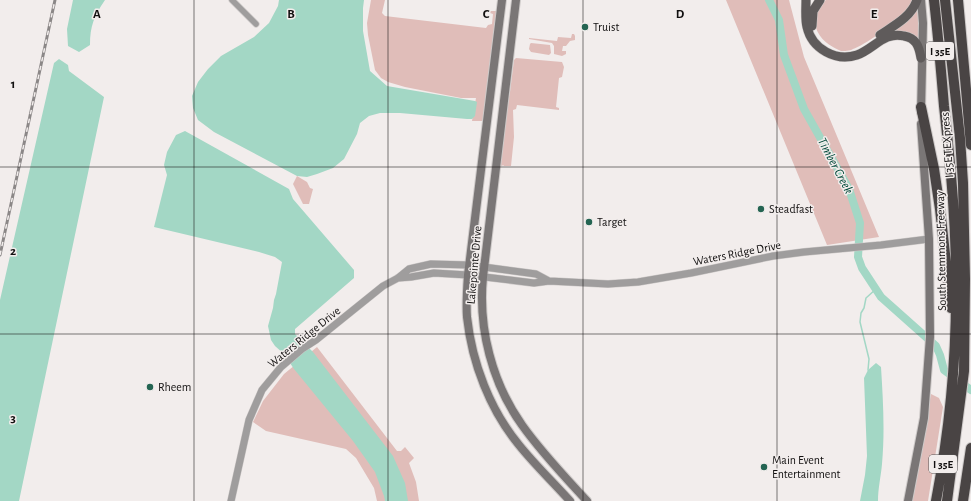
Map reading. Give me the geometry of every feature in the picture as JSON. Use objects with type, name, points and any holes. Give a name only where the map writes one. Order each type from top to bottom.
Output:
[{"type":"highway","name":"South Stemmons Freeway","points":[[934,0],[952,183],[956,269],[955,348],[949,427],[936,501]]},
{"type":"highway","name":"I 35E","points":[[958,0],[971,145]]},
{"type":"highway","points":[[946,1],[952,183]]},
{"type":"highway","name":"I 35E TEXpress","points":[[946,1],[963,183],[965,279],[964,370],[948,501]]},
{"type":"highway","points":[[921,107],[934,169],[940,209],[955,348]]},
{"type":"highway","points":[[964,370],[971,288]]},
{"type":"highway","points":[[942,501],[946,479],[949,427]]},
{"type":"highway","name":"I 35E","points":[[963,501],[971,448]]},
{"type":"main road","name":"Lakepointe Drive","points":[[502,0],[469,265],[467,316],[471,345],[478,370],[500,416],[519,446],[570,501]]},
{"type":"main road","name":"Lakepointe Drive","points":[[516,0],[483,277],[482,292],[484,328],[491,359],[499,381],[521,424],[588,501]]},
{"type":"main road","points":[[806,0],[806,22],[810,36],[815,44],[827,53],[842,57],[853,56],[862,53],[890,36],[898,34],[908,36],[914,40],[919,46],[921,58]]},
{"type":"main road","points":[[820,0],[814,7],[811,20],[812,28],[816,37],[821,44],[829,49],[847,53],[870,42],[905,18],[914,8],[917,0]]},
{"type":"main road","name":"South Stemmons Freeway","points":[[908,501],[920,441],[926,396],[930,337],[929,239],[921,107],[923,23],[921,0]]},
{"type":"main road","points":[[481,169],[496,169]]},
{"type":"main road","points":[[485,386],[499,381]]},
{"type":"main road","points":[[535,462],[545,453]]},
{"type":"street","points":[[232,0],[256,24]]},
{"type":"street","name":"Waters Ridge Drive","points":[[398,278],[434,273],[468,275],[534,283],[549,281],[608,284],[638,282],[691,274],[767,257],[929,239]]},
{"type":"street","name":"Waters Ridge Drive","points":[[231,501],[247,428],[252,411],[262,390],[281,367],[302,349],[316,340],[383,286],[398,278],[409,268],[431,264],[469,265],[536,274],[549,281]]},
{"type":"shaded area","points":[[73,0],[105,0],[93,21],[90,45],[79,52],[68,46],[67,29]]},
{"type":"shaded area","points":[[279,0],[364,0],[363,31],[370,71],[387,86],[475,101],[477,102],[475,116],[472,119],[467,119],[400,113],[380,113],[369,116],[360,123],[357,134],[344,159],[333,168],[307,177],[297,176],[214,132],[198,120],[193,108],[192,96],[198,82],[221,56],[254,37],[269,23],[278,6]]},
{"type":"shaded area","points":[[371,0],[385,0],[382,13],[385,16],[486,28],[488,25],[492,24],[493,14],[490,13],[490,11],[496,11],[497,13],[484,121],[472,121],[476,98],[461,98],[405,87],[388,82],[381,78],[375,70],[368,35],[367,23]]},
{"type":"shaded area","points":[[726,0],[789,0],[804,57],[879,237],[827,245]]},
{"type":"shaded area","points":[[826,0],[914,0],[903,15],[879,34],[858,47],[841,51],[826,43],[817,31],[815,25],[816,12]]},
{"type":"shaded area","points":[[917,7],[919,11],[919,40],[890,34]]},
{"type":"shaded area","points":[[572,34],[575,36],[575,40],[570,41],[566,46],[563,46],[562,51],[566,51],[566,54],[562,56],[554,54],[554,46],[552,43],[529,39],[557,41],[558,37],[571,38]]},
{"type":"shaded area","points":[[531,43],[550,45],[551,53],[549,55],[531,52],[529,49]]},
{"type":"shaded area","points":[[516,58],[562,62],[564,67],[562,77],[559,78],[556,107],[559,108],[559,110],[517,105],[516,109],[513,110],[514,137],[511,166],[502,166],[500,165],[508,101],[514,60]]},
{"type":"shaded area","points":[[59,59],[68,65],[69,71],[104,97],[19,501],[0,501],[0,300],[54,63]]},
{"type":"shaded area","points":[[185,131],[289,189],[293,199],[354,270],[354,278],[295,329],[295,334],[313,352],[393,456],[405,483],[408,501],[385,501],[375,472],[353,441],[294,369],[284,354],[271,340],[268,326],[282,262],[275,257],[259,252],[154,227],[167,175],[164,165],[167,152],[176,135]]},
{"type":"shaded area","points":[[297,176],[307,182],[310,188],[313,189],[309,204],[303,204],[293,184]]},
{"type":"shaded area","points":[[317,347],[397,451],[401,451],[405,447],[414,458],[409,463],[416,482],[419,501],[377,501],[374,488],[356,458],[346,449],[266,431],[253,422],[263,401],[284,374]]},
{"type":"shaded area","points":[[876,363],[881,367],[883,415],[882,469],[878,491],[878,501],[860,501],[867,456],[864,378],[868,370]]},
{"type":"shaded area","points":[[931,394],[939,398],[943,407],[928,501],[910,501]]},
{"type":"waterway","name":"Timber Creek","points":[[769,0],[779,20],[784,55],[804,109],[849,189],[860,223],[858,257],[862,268],[881,297],[936,346],[944,370],[971,390]]},
{"type":"waterway","points":[[868,370],[869,359],[860,322],[861,313],[864,308],[866,298],[876,289]]},
{"type":"railway","points":[[0,255],[55,0]]},
{"type":"place","name":"Truist","points":[[585,27]]},
{"type":"place","name":"Steadfast","points":[[761,209]]},
{"type":"place","name":"Target","points":[[589,222]]},
{"type":"place","name":"Rheem","points":[[150,387]]},
{"type":"place","name":"Main Event Entertainment","points":[[764,467]]}]
